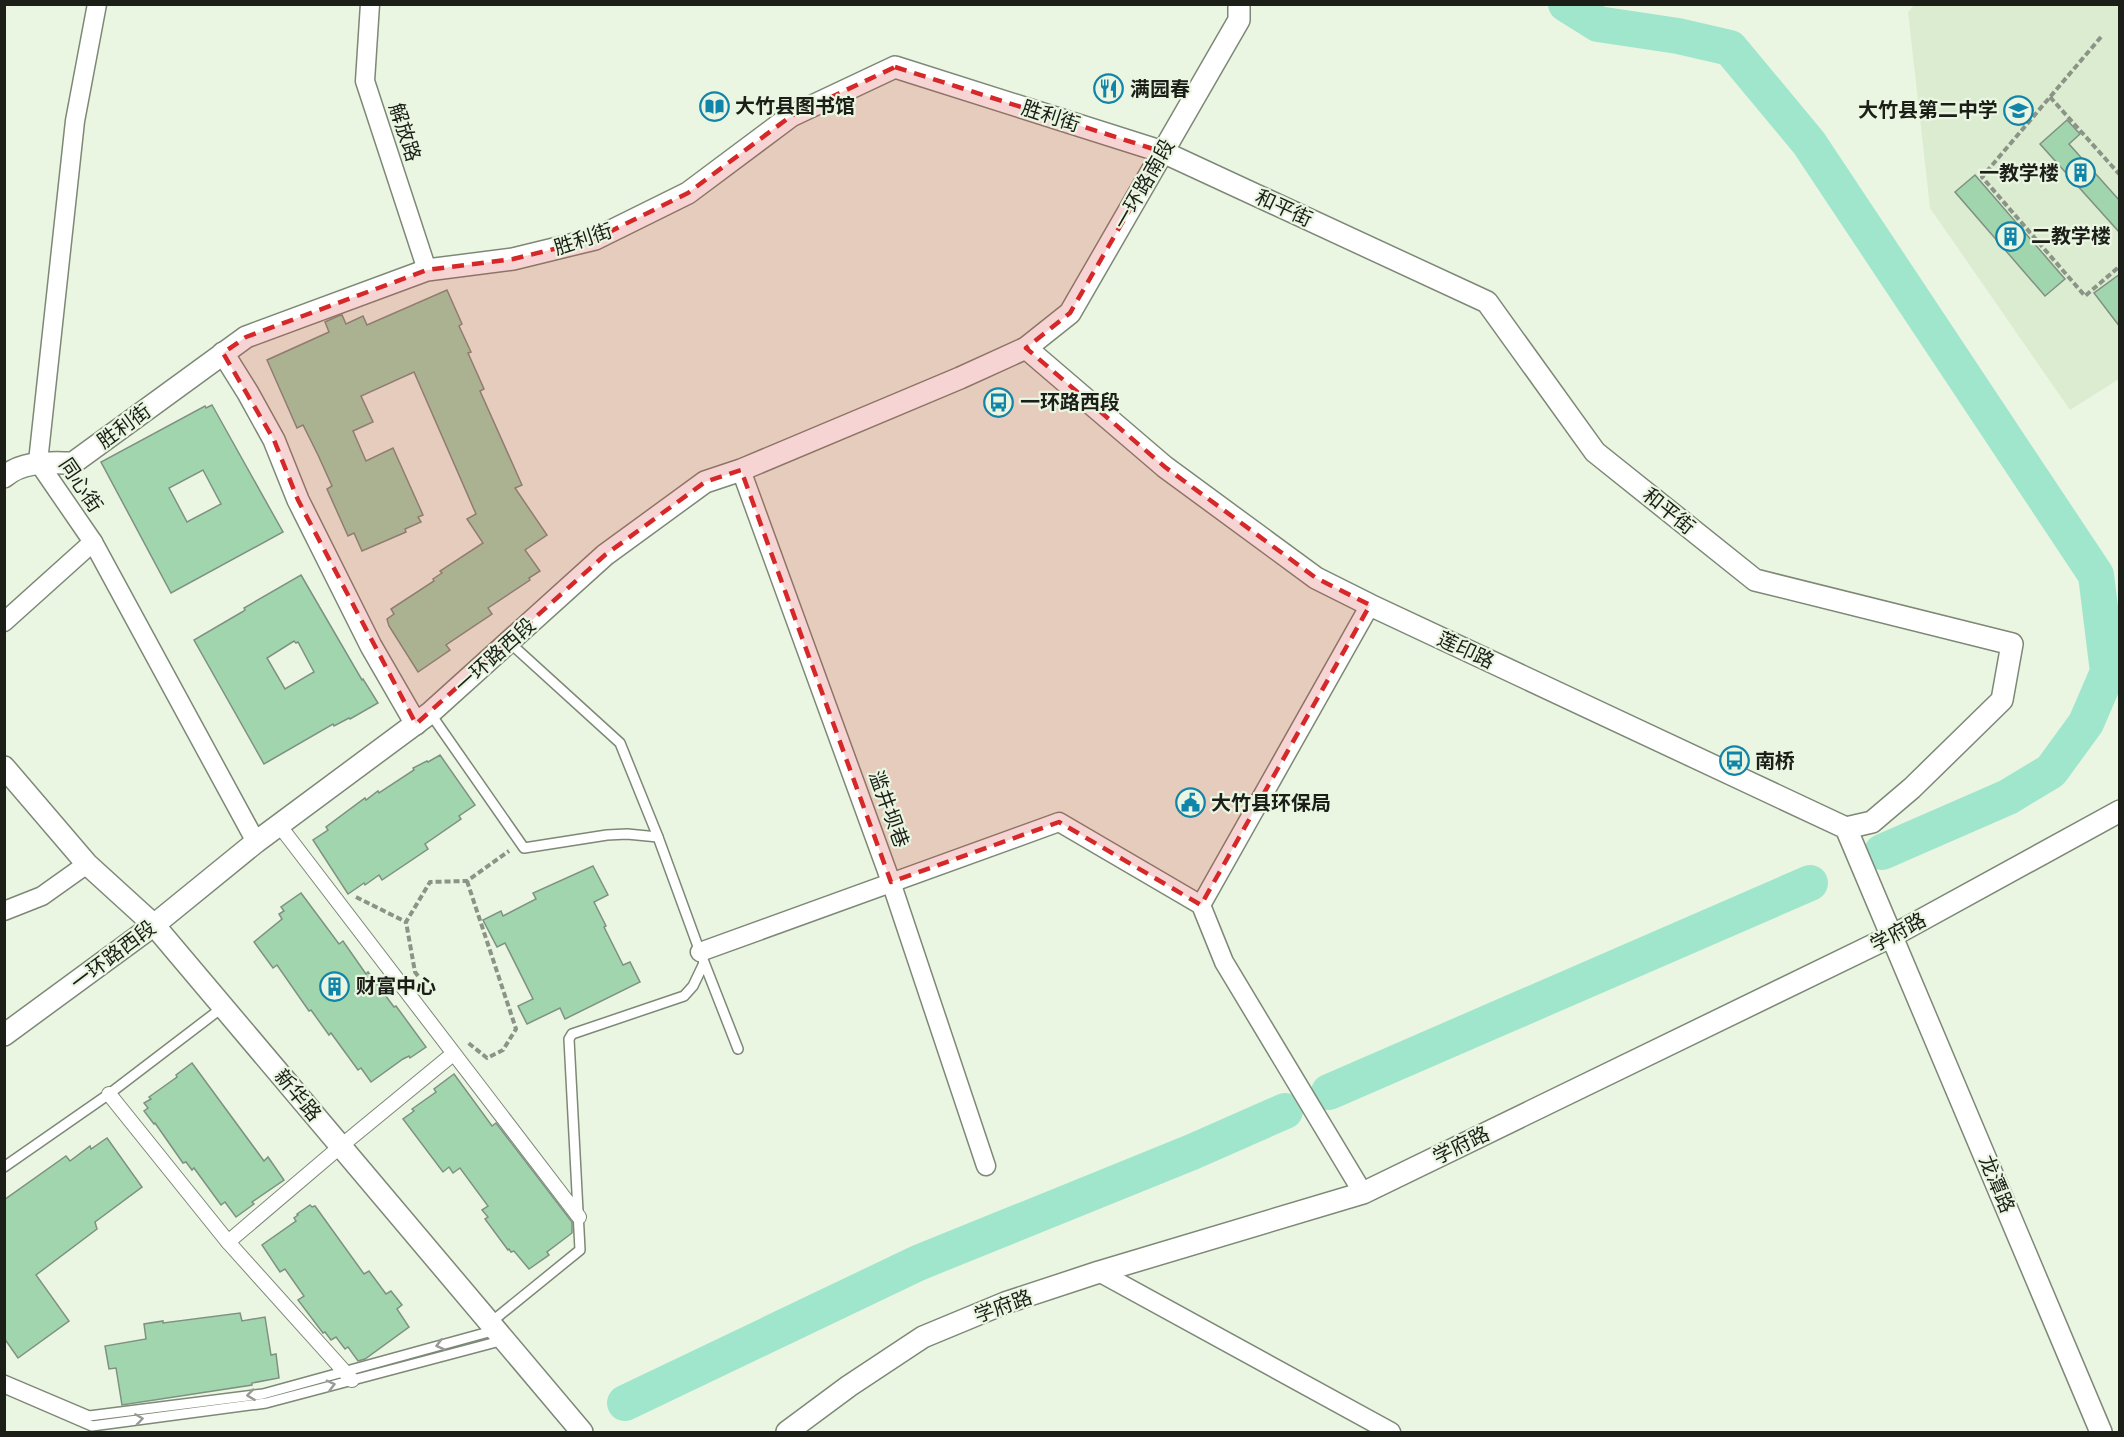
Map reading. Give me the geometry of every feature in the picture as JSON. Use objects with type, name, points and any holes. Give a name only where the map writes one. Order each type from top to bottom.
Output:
[{"type":"street","name":"同心街","points":[[98,4],[75,121],[38,462],[93,542],[256,842]]},
{"type":"street","name":"解放路","points":[[370,4],[365,81],[427,270]]},
{"type":"street","name":"一环路南段","points":[[1026,348],[1070,313],[1239,20],[1239,4]]},
{"type":"street","name":"胜利街","points":[[4,477],[11,471],[38,462],[74,463],[246,337],[427,270],[513,259],[595,239],[688,193],[791,116],[895,67],[1163,152]]},
{"type":"street","name":"和平街","points":[[1163,152],[1488,302],[1595,452],[1755,580],[2012,644],[2002,700],[1912,788],[1872,822],[1846,828]]},
{"type":"street","name":"一环路西段","points":[[4,1035],[154,925],[256,842],[423,719],[605,555],[705,482],[741,470],[1026,348]]},
{"type":"street","name":"莲印路","points":[[1026,348],[1165,467],[1316,578],[1846,828]]},
{"type":"street","points":[[223,353],[274,440],[297,500],[371,646],[423,719]]},
{"type":"street","name":"滥井坝巷","points":[[741,470],[891,882],[986,1166]]},
{"type":"street","points":[[4,622],[93,542]]},
{"type":"street","points":[[1201,905],[1370,605]]},
{"type":"street","name":"新华路","points":[[4,767],[87,864],[154,925],[582,1432]]},
{"type":"street","name":"学府路","points":[[787,1432],[849,1386],[923,1337],[1005,1303],[1099,1272],[1363,1193],[1892,936],[2120,812]]},
{"type":"street","points":[[702,958],[891,882],[1059,822],[1201,905],[1224,962],[1363,1193]]},
{"type":"street","points":[[279,825],[579,1217]]},
{"type":"street","points":[[1846,828],[1892,936]]},
{"type":"street","points":[[4,911],[42,896],[87,864]]},
{"type":"street","name":"龙潭路","points":[[1892,936],[2102,1432]]},
{"type":"street","points":[[228,1242],[453,1054]]},
{"type":"street","points":[[109,1094],[228,1242],[348,1376]]},
{"type":"street","points":[[1099,1272],[1390,1432]]},
{"type":"lane","points":[[510,643],[620,743],[738,1049]]},
{"type":"lane","points":[[423,719],[524,848],[607,835],[658,837]]},
{"type":"lane","points":[[4,1388],[92,1426],[266,1402],[497,1331],[580,1250],[569,1039],[572,1034],[684,996],[693,986],[702,958]]},
{"type":"lane","points":[[4,1167],[109,1094],[223,1007]]},
{"type":"lane","points":[[4,1380],[89,1416],[263,1394],[348,1376]]},
{"type":"path","points":[[2101,37],[1982,177],[2085,296],[2120,266]]},
{"type":"path","points":[[2050,97],[2119,173]]},
{"type":"path","points":[[422,982],[415,972],[406,922],[430,882],[467,881],[514,848]]},
{"type":"path","points":[[464,1039],[487,1058],[503,1050],[516,1029],[467,881]]},
{"type":"path","points":[[355,897],[406,922]]},
{"type":"highlighted area","points":[[895,67],[1163,152],[1070,313],[1026,348],[1165,467],[1316,578],[1370,605],[1201,905],[1059,822],[891,882],[741,470],[705,482],[605,555],[416,724],[298,500],[274,440],[223,353],[246,337],[427,270],[513,259],[595,239],[688,193],[791,116]]},
{"type":"shaded area","name":"大竹县第二中学","points":[[1915,4],[2119,5],[2119,379],[2070,410],[1930,208],[1908,12]]},
{"type":"building","name":"一教学楼","points":[[2067,120],[2080,134],[2069,144],[2120,201],[2120,233],[2040,144]]},
{"type":"building","name":"二教学楼","points":[[1975,175],[2065,279],[2045,296],[1955,192]]},
{"type":"building","points":[[2120,274],[2120,327],[2094,293]]},
{"type":"building","points":[[447,290],[462,324],[459,326],[471,352],[468,353],[484,389],[480,391],[522,485],[515,488],[547,535],[525,550],[540,571],[488,608],[492,614],[446,645],[450,650],[418,672],[389,626],[387,619],[394,614],[391,609],[434,581],[433,579],[442,573],[440,571],[483,543],[467,519],[476,514],[414,372],[361,396],[373,422],[353,431],[366,461],[393,448],[423,515],[418,517],[421,522],[405,529],[406,532],[362,551],[354,533],[348,536],[327,489],[332,486],[318,455],[303,425],[297,428],[267,360],[329,332],[325,322],[338,316],[342,315],[346,324],[363,316],[367,325]]},
{"type":"building","points":[[212,405],[283,532],[171,593],[101,462],[205,406],[206,408]],"holes":[[[203,470],[221,504],[187,522],[169,488]]]},
{"type":"building","points":[[301,575],[362,680],[378,703],[350,719],[334,726],[333,724],[264,764],[194,640],[242,612],[244,608]],"holes":[[[294,641],[298,642],[314,672],[285,689],[267,658]]]},
{"type":"building","points":[[440,755],[475,805],[459,816],[461,819],[425,844],[428,849],[382,880],[379,875],[348,894],[313,840],[328,830],[326,827],[365,798],[366,800],[378,791],[379,793],[414,770],[413,768]]},
{"type":"building","points":[[593,866],[608,895],[594,902],[606,926],[604,927],[623,965],[630,962],[640,982],[565,1019],[560,1008],[527,1024],[518,1006],[533,999],[505,943],[497,947],[483,920],[501,911],[503,916],[536,899],[533,893]]},
{"type":"building","name":"财富中心","points":[[301,893],[339,944],[343,941],[366,974],[368,972],[394,1007],[396,1006],[426,1047],[410,1058],[409,1056],[403,1059],[371,1082],[361,1068],[358,1070],[311,1010],[309,1011],[277,965],[273,968],[254,942],[282,919],[279,914],[284,911],[281,907]]},
{"type":"building","points":[[192,1063],[264,1161],[268,1157],[284,1180],[252,1202],[254,1204],[236,1217],[225,1202],[221,1205],[194,1168],[192,1170],[186,1162],[183,1163],[144,1111],[148,1108],[144,1103],[151,1099],[149,1097]]},
{"type":"building","points":[[454,1074],[492,1126],[496,1123],[572,1222],[572,1233],[547,1252],[549,1255],[529,1269],[514,1251],[508,1250],[485,1219],[488,1217],[482,1210],[488,1206],[460,1168],[453,1173],[449,1167],[443,1172],[403,1119],[414,1111],[412,1109],[436,1092],[434,1089]]},
{"type":"building","points":[[107,1138],[142,1187],[95,1222],[97,1229],[36,1275],[69,1321],[18,1358],[4,1338],[4,1200],[66,1156],[70,1161],[90,1146],[91,1149]]},
{"type":"building","points":[[310,1205],[315,1206],[364,1274],[369,1271],[386,1294],[391,1291],[402,1305],[397,1309],[409,1327],[365,1359],[358,1361],[348,1347],[345,1349],[336,1337],[331,1340],[325,1332],[323,1333],[298,1300],[304,1296],[285,1269],[280,1272],[262,1245],[296,1221],[294,1218],[297,1214]]},
{"type":"building","points":[[240,1313],[242,1321],[265,1317],[271,1355],[276,1354],[279,1378],[252,1383],[252,1385],[122,1405],[116,1368],[109,1369],[105,1346],[146,1339],[144,1324]]},
{"type":"waterway","points":[[1566,4],[1598,24],[1678,36],[1730,48],[1809,143],[2096,575],[2108,672],[2086,723],[2051,771],[2008,797],[1882,852]]},
{"type":"waterway","points":[[1329,1092],[1810,883]]},
{"type":"waterway","points":[[625,1403],[918,1263],[1192,1152],[1285,1111]]},
{"type":"place","name":"满园春","points":[[1109,89]]},
{"type":"place","name":"大竹县图书馆","points":[[714,106]]},
{"type":"place","name":"大竹县第二中学","points":[[2019,110]]},
{"type":"place","name":"一教学楼","points":[[2080,173]]},
{"type":"place","name":"二教学楼","points":[[2010,236]]},
{"type":"place","name":"一环路西段","points":[[999,402]]},
{"type":"place","name":"南桥","points":[[1734,761]]},
{"type":"place","name":"大竹县环保局","points":[[1190,803]]},
{"type":"place","name":"财富中心","points":[[335,986]]}]
